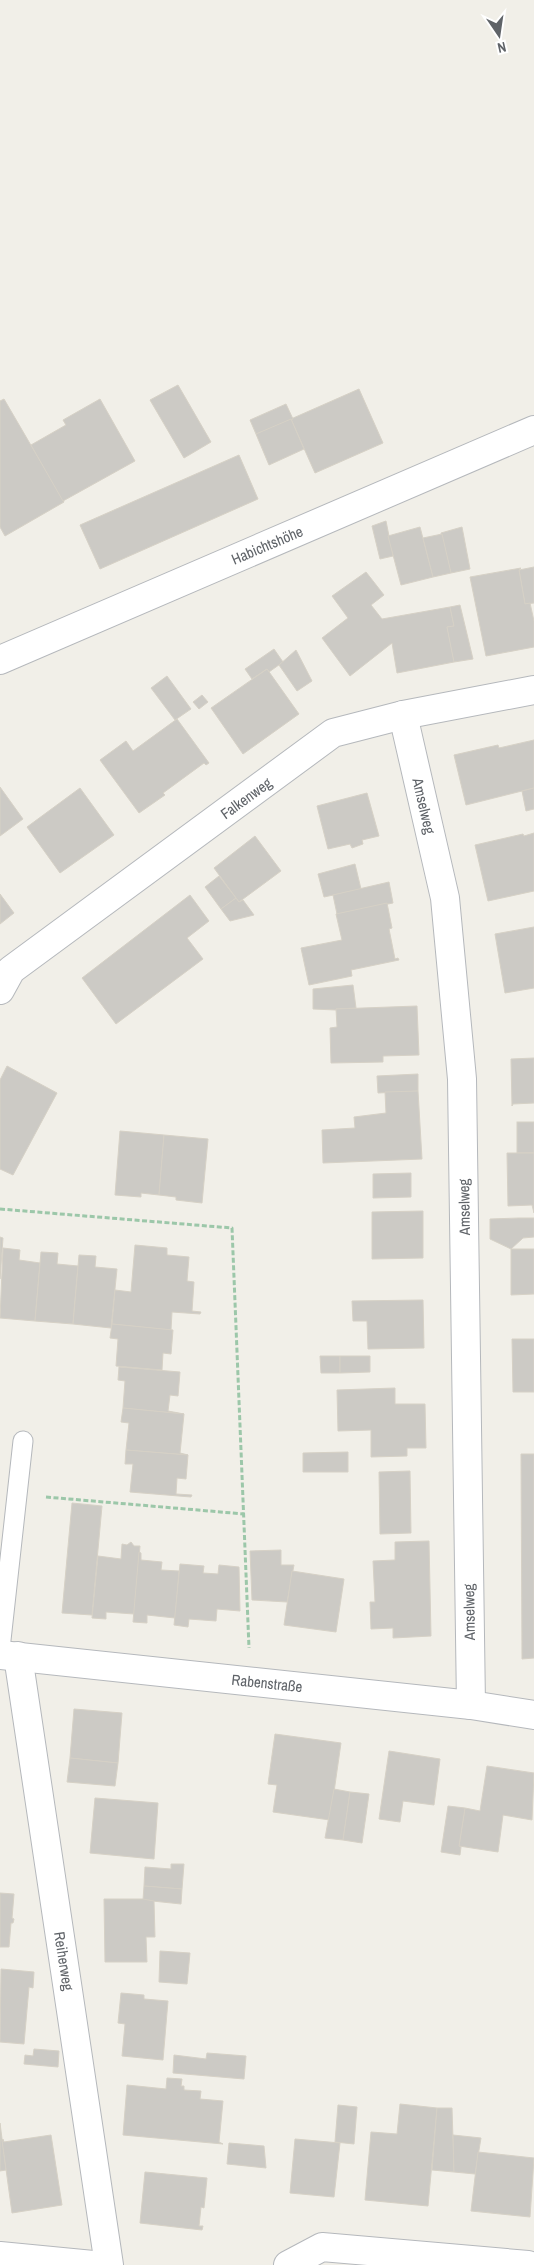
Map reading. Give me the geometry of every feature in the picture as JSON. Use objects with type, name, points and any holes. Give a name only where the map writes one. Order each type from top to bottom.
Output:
[{"type":"street","name":"Habichtshöhe","points":[[0,660],[534,430]]},
{"type":"street","name":"Falkenweg","points":[[0,990],[11,970],[333,733],[403,715],[534,690]]},
{"type":"street","name":"Amselweg","points":[[403,715],[445,898],[462,1079],[471,1705]]},
{"type":"street","name":"Rabenstraße","points":[[6,1653],[471,1705],[534,1715]]},
{"type":"street","name":"Reiherweg","points":[[6,1653],[109,2265]]},
{"type":"street","points":[[288,2265],[322,2247],[412,2260],[528,2265]]},
{"type":"street","points":[[0,2256],[93,2265]]},
{"type":"lane","points":[[6,1653],[22,1441]]},
{"type":"path","points":[[0,1209],[232,1228],[251,1681]]},
{"type":"path","points":[[17,1494],[244,1514]]},
{"type":"building","points":[[178,385],[211,442],[184,458],[150,400]]},
{"type":"building","points":[[359,389],[383,443],[315,473],[291,419]]},
{"type":"building","points":[[4,399],[64,502],[5,536],[0,527],[0,401]]},
{"type":"building","points":[[100,399],[135,461],[63,501],[31,445],[66,425],[63,420]]},
{"type":"building","points":[[286,404],[293,419],[256,434],[250,420]]},
{"type":"building","points":[[291,419],[304,449],[269,465],[256,434]]},
{"type":"building","points":[[239,455],[258,499],[100,569],[80,525]]},
{"type":"building","points":[[386,521],[393,556],[380,559],[372,526]]},
{"type":"building","points":[[420,527],[433,577],[401,585],[388,536]]},
{"type":"building","points":[[462,527],[470,569],[451,573],[441,533]]},
{"type":"building","points":[[442,534],[451,573],[433,577],[423,538]]},
{"type":"building","points":[[534,567],[534,603],[525,604],[519,570]]},
{"type":"building","points":[[521,568],[519,570],[525,604],[530,603],[534,621],[534,647],[486,656],[470,577]]},
{"type":"building","points":[[366,572],[384,595],[371,605],[382,619],[450,607],[454,626],[447,627],[454,662],[397,673],[392,643],[350,676],[322,638],[348,618],[332,596]]},
{"type":"building","points":[[460,605],[473,659],[454,662],[447,627],[454,626],[450,607]]},
{"type":"building","points":[[274,649],[283,662],[269,672],[267,669],[252,679],[245,669]]},
{"type":"building","points":[[296,650],[312,681],[297,691],[279,665]]},
{"type":"building","points":[[267,669],[299,714],[243,754],[211,708]]},
{"type":"building","points":[[167,676],[191,709],[175,720],[151,688]]},
{"type":"building","points":[[202,695],[208,702],[199,709],[193,702]]},
{"type":"building","points":[[177,719],[209,763],[206,765],[204,763],[163,793],[165,795],[139,813],[100,760],[126,741],[133,751]]},
{"type":"building","points":[[534,740],[534,788],[466,805],[454,755],[498,745],[499,748]]},
{"type":"building","points":[[0,787],[23,819],[0,836]]},
{"type":"building","points":[[80,788],[114,835],[60,873],[27,827]]},
{"type":"building","points":[[534,788],[534,809],[526,811],[522,791]]},
{"type":"building","points":[[367,793],[379,836],[362,840],[363,844],[352,848],[350,844],[328,849],[317,806]]},
{"type":"building","points":[[534,833],[534,891],[488,901],[475,845]]},
{"type":"building","points":[[255,836],[281,871],[239,902],[214,868]]},
{"type":"building","points":[[355,864],[361,889],[324,897],[318,874]]},
{"type":"building","points":[[219,876],[236,898],[221,909],[205,887]]},
{"type":"building","points":[[389,882],[393,903],[337,914],[333,895]]},
{"type":"building","points":[[0,894],[14,913],[0,924]]},
{"type":"building","points":[[190,895],[209,921],[187,938],[203,959],[116,1024],[82,978]]},
{"type":"building","points":[[236,898],[239,902],[243,900],[254,915],[230,921],[221,909]]},
{"type":"building","points":[[387,903],[392,928],[389,929],[395,959],[398,958],[399,960],[351,970],[352,976],[309,985],[301,948],[342,940],[336,914]]},
{"type":"building","points":[[534,927],[534,988],[505,993],[495,934]]},
{"type":"building","points":[[353,985],[356,1008],[336,1010],[313,1009],[313,989]]},
{"type":"building","points":[[417,1006],[419,1055],[383,1056],[383,1062],[331,1063],[330,1028],[337,1027],[336,1009]]},
{"type":"building","points":[[534,1058],[534,1103],[513,1104],[512,1106],[511,1059]]},
{"type":"building","points":[[7,1066],[57,1093],[13,1175],[0,1169],[0,1080]]},
{"type":"building","points":[[418,1074],[418,1091],[378,1093],[377,1076]]},
{"type":"building","points":[[418,1091],[422,1159],[323,1163],[322,1130],[355,1128],[354,1117],[386,1113],[385,1092]]},
{"type":"building","points":[[517,1122],[534,1122],[534,1153],[517,1153]]},
{"type":"building","points":[[120,1131],[164,1135],[159,1195],[141,1193],[141,1197],[115,1195]]},
{"type":"building","points":[[164,1135],[208,1139],[202,1203],[176,1200],[176,1197],[159,1195]]},
{"type":"building","points":[[507,1153],[534,1153],[534,1213],[532,1205],[508,1206]]},
{"type":"building","points":[[411,1173],[411,1197],[373,1198],[373,1174]]},
{"type":"building","points":[[423,1211],[423,1258],[372,1259],[372,1212]]},
{"type":"building","points":[[534,1218],[534,1237],[523,1238],[511,1249],[490,1239],[490,1219]]},
{"type":"building","points":[[0,1237],[3,1238],[0,1279]]},
{"type":"building","points":[[135,1245],[167,1248],[167,1255],[189,1257],[187,1281],[194,1282],[192,1311],[201,1312],[200,1314],[172,1312],[171,1330],[112,1324],[115,1290],[131,1292]]},
{"type":"building","points":[[3,1248],[20,1250],[19,1260],[40,1263],[35,1321],[0,1318]]},
{"type":"building","points":[[511,1249],[534,1249],[534,1294],[511,1295]]},
{"type":"building","points":[[41,1252],[58,1253],[57,1264],[78,1266],[73,1324],[35,1321]]},
{"type":"building","points":[[79,1255],[96,1256],[95,1267],[117,1269],[111,1328],[73,1324]]},
{"type":"building","points":[[423,1300],[424,1348],[368,1349],[367,1321],[353,1321],[352,1301]]},
{"type":"building","points":[[112,1324],[173,1330],[171,1354],[163,1353],[162,1370],[116,1366],[118,1339],[110,1338]]},
{"type":"building","points":[[512,1339],[534,1339],[534,1392],[513,1392]]},
{"type":"building","points":[[320,1356],[340,1356],[340,1373],[321,1373]]},
{"type":"building","points":[[340,1356],[370,1356],[370,1372],[340,1373]]},
{"type":"building","points":[[119,1367],[180,1372],[178,1396],[170,1395],[168,1411],[184,1414],[123,1408],[125,1381],[118,1380]]},
{"type":"building","points":[[395,1388],[395,1404],[425,1404],[426,1448],[407,1448],[407,1456],[371,1457],[371,1430],[338,1431],[337,1390]]},
{"type":"building","points":[[123,1408],[184,1414],[180,1453],[188,1455],[126,1450],[129,1423],[121,1422]]},
{"type":"building","points":[[126,1450],[188,1455],[186,1479],[177,1478],[176,1494],[192,1495],[191,1497],[130,1492],[133,1464],[125,1464]]},
{"type":"building","points":[[348,1452],[348,1472],[303,1472],[303,1453]]},
{"type":"building","points":[[521,1454],[534,1454],[534,1658],[522,1659]]},
{"type":"building","points":[[410,1471],[411,1533],[380,1534],[379,1472]]},
{"type":"building","points":[[72,1503],[102,1506],[92,1615],[62,1613]]},
{"type":"building","points":[[429,1541],[431,1636],[393,1638],[393,1628],[371,1629],[370,1602],[375,1602],[373,1561],[395,1560],[395,1542]]},
{"type":"building","points":[[131,1542],[134,1546],[140,1546],[134,1614],[106,1612],[106,1619],[92,1618],[98,1556],[121,1559],[122,1544],[127,1545]]},
{"type":"building","points":[[281,1550],[281,1565],[294,1565],[287,1602],[252,1600],[250,1551]]},
{"type":"building","points":[[139,1552],[141,1553],[141,1560],[162,1562],[161,1570],[179,1571],[175,1618],[147,1615],[147,1623],[133,1622]]},
{"type":"building","points":[[180,1564],[204,1566],[203,1573],[218,1574],[219,1565],[239,1567],[240,1611],[217,1609],[216,1621],[189,1619],[188,1627],[174,1625]]},
{"type":"building","points":[[292,1571],[344,1579],[336,1632],[284,1625]]},
{"type":"building","points":[[74,1709],[122,1713],[118,1763],[70,1758]]},
{"type":"building","points":[[275,1734],[341,1743],[330,1820],[273,1812],[277,1785],[268,1784]]},
{"type":"building","points":[[389,1751],[440,1759],[434,1805],[403,1801],[400,1822],[379,1819]]},
{"type":"building","points":[[70,1758],[118,1763],[115,1786],[67,1782]]},
{"type":"building","points":[[487,1766],[534,1773],[532,1820],[503,1815],[498,1852],[459,1846],[465,1808],[480,1811]]},
{"type":"building","points":[[334,1789],[350,1792],[343,1840],[325,1838]]},
{"type":"building","points":[[350,1792],[369,1794],[362,1843],[343,1840]]},
{"type":"building","points":[[95,1798],[158,1803],[154,1859],[90,1853]]},
{"type":"building","points":[[448,1806],[465,1808],[459,1846],[461,1847],[460,1855],[441,1852]]},
{"type":"building","points":[[171,1864],[184,1864],[182,1889],[144,1886],[145,1867],[171,1869]]},
{"type":"building","points":[[144,1886],[182,1889],[181,1904],[143,1900]]},
{"type":"building","points":[[0,1893],[14,1894],[12,1918],[14,1919],[13,1923],[11,1923],[9,1947],[0,1947]]},
{"type":"building","points":[[104,1899],[143,1899],[154,1901],[155,1937],[146,1937],[147,1962],[105,1962]]},
{"type":"building","points":[[160,1951],[190,1953],[187,1984],[159,1982]]},
{"type":"building","points":[[1,1969],[34,1972],[33,1988],[29,1987],[24,2044],[0,2042]]},
{"type":"building","points":[[121,1993],[144,1995],[144,1999],[168,2001],[163,2060],[122,2056],[125,2024],[118,2023]]},
{"type":"building","points":[[34,2049],[59,2051],[58,2067],[24,2064],[25,2055],[33,2056]]},
{"type":"building","points":[[207,2053],[246,2056],[244,2079],[173,2073],[174,2055],[206,2059]]},
{"type":"building","points":[[167,2078],[182,2079],[181,2086],[184,2086],[184,2090],[201,2091],[200,2099],[223,2101],[219,2142],[223,2144],[123,2135],[127,2085],[166,2089]]},
{"type":"building","points":[[400,2104],[437,2108],[428,2206],[365,2200],[371,2132],[397,2134]]},
{"type":"building","points":[[338,2105],[357,2107],[354,2144],[335,2142]]},
{"type":"building","points":[[437,2108],[452,2108],[454,2172],[432,2170]]},
{"type":"building","points":[[0,2123],[6,2170],[0,2171]]},
{"type":"building","points":[[51,2135],[62,2205],[12,2213],[2,2140],[4,2142]]},
{"type":"building","points":[[453,2135],[481,2138],[475,2174],[454,2172]]},
{"type":"building","points":[[295,2139],[340,2143],[334,2197],[290,2193]]},
{"type":"building","points":[[229,2143],[264,2146],[266,2168],[227,2164]]},
{"type":"building","points":[[478,2152],[534,2158],[530,2217],[471,2211]]},
{"type":"building","points":[[145,2172],[207,2178],[204,2208],[201,2207],[199,2226],[203,2226],[202,2230],[140,2223]]}]
